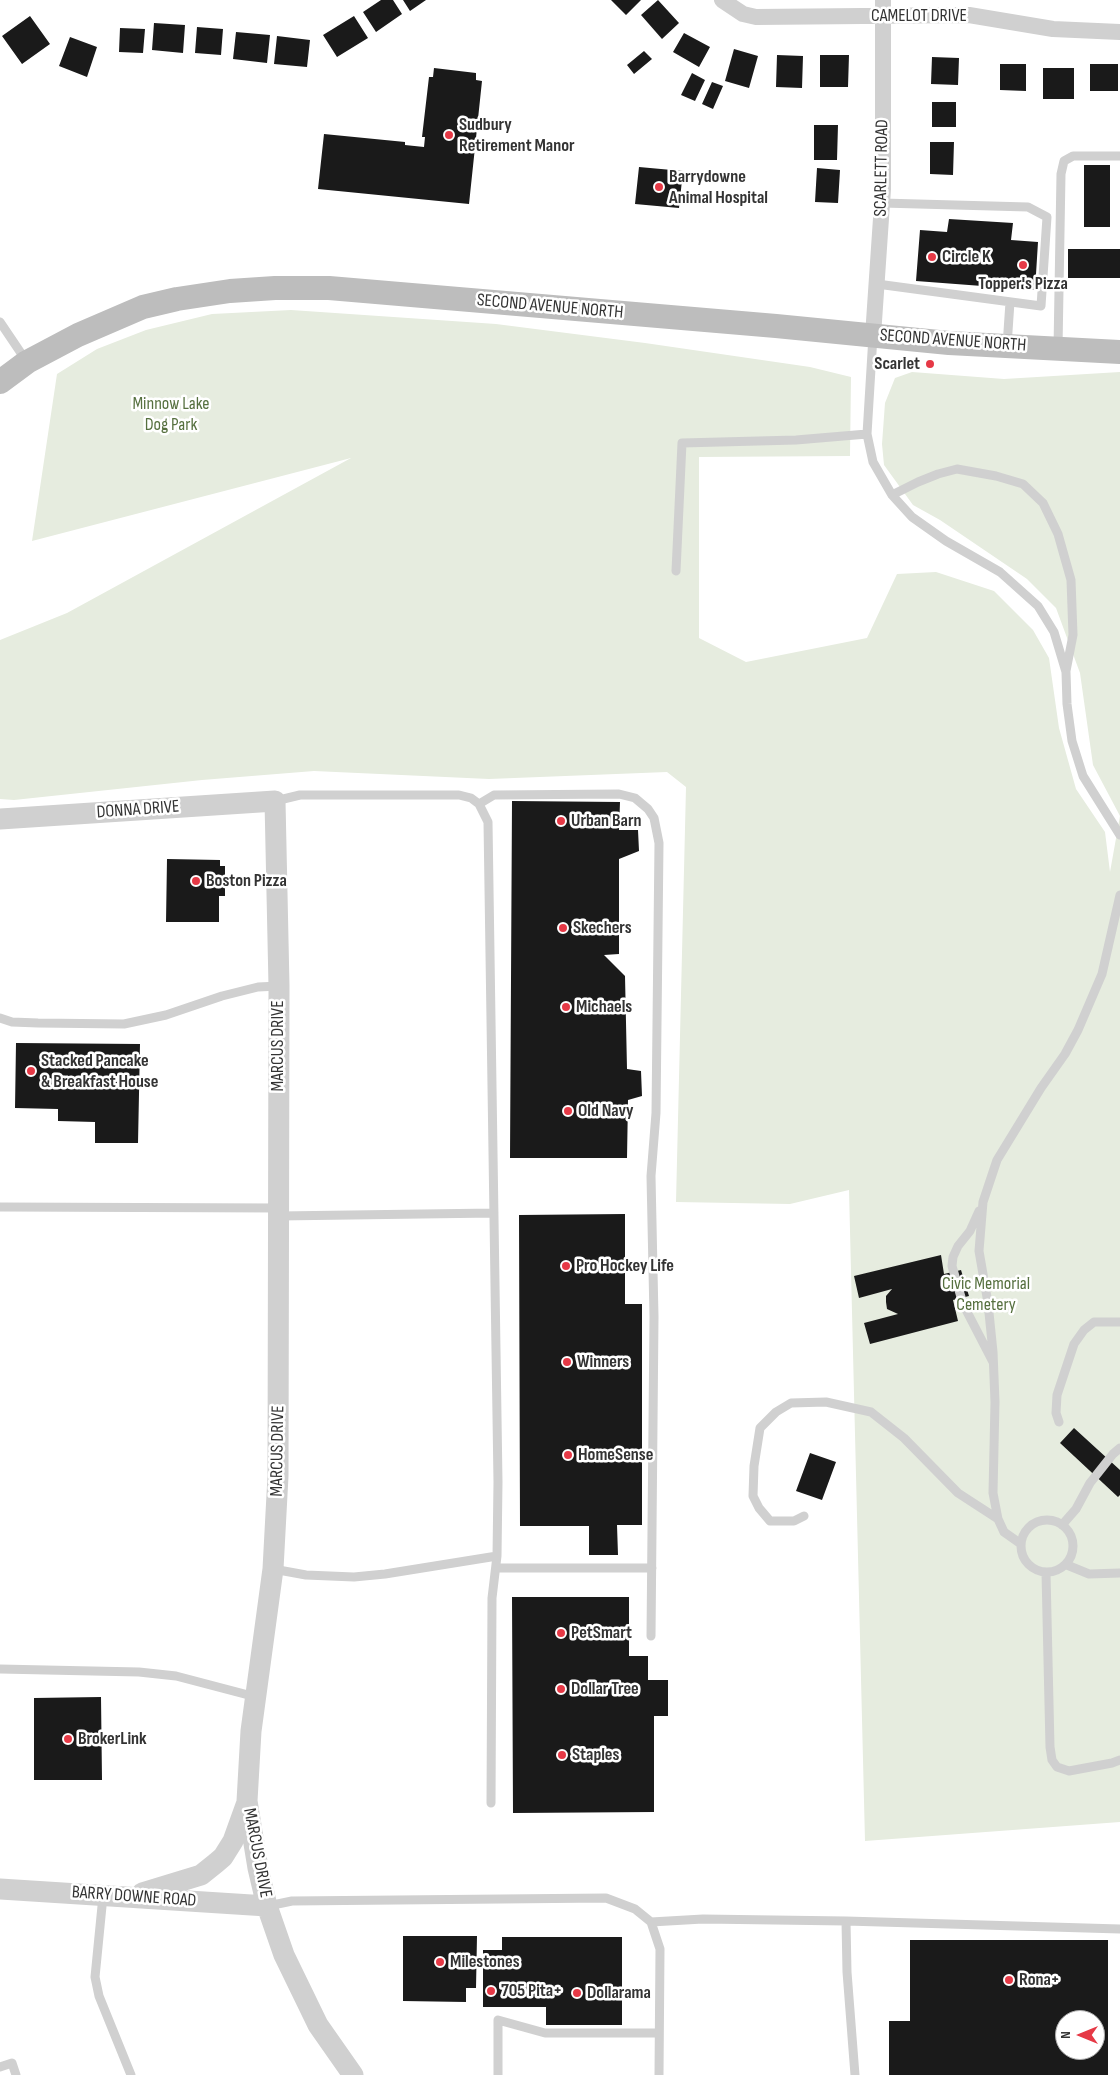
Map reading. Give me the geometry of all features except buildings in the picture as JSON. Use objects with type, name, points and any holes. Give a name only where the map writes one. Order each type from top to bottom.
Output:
[{"type":"main road","name":"SECOND AVENUE NORTH","points":[[0,382],[27,362],[78,335],[143,308],[194,296],[275,288],[329,288],[1008,347],[1120,352]]},
{"type":"street","name":"CAMELOT DRIVE","points":[[722,0],[743,14],[756,17],[882,8],[969,15],[1053,30],[1120,32]]},
{"type":"street","name":"SCARLETT ROAD","points":[[873,336],[882,203],[882,8]]},
{"type":"street","name":"DONNA DRIVE","points":[[0,819],[275,801]]},
{"type":"street","name":"MARCUS DRIVE","points":[[275,801],[278,986],[278,1476],[273,1569],[251,1731],[247,1801],[258,1868],[267,1906],[284,1955],[318,2025],[352,2075]]},
{"type":"street","points":[[127,1897],[201,1874],[223,1857],[233,1841],[247,1801]]},
{"type":"street","name":"BARRY DOWNE ROAD","points":[[0,1889],[267,1906]]},
{"type":"lane","points":[[1058,348],[1061,174],[1064,161],[1073,156],[1120,156]]},
{"type":"lane","points":[[877,284],[1041,306],[1047,217],[1028,207],[882,203]]},
{"type":"lane","points":[[1008,347],[1010,302]]},
{"type":"lane","points":[[0,322],[27,362]]},
{"type":"lane","points":[[873,336],[867,434],[873,462],[892,495],[912,517],[1000,572],[1038,606],[1054,632],[1066,672]]},
{"type":"lane","points":[[676,571],[682,443],[796,440],[867,434]]},
{"type":"lane","points":[[892,495],[924,479],[957,469],[996,476],[1023,484],[1043,503],[1058,534],[1071,580],[1073,635],[1066,672],[1067,704],[1072,742],[1083,776],[1120,835]]},
{"type":"lane","points":[[275,801],[300,795],[458,794],[472,798],[479,804],[488,822],[497,1556],[492,1598],[491,1803]]},
{"type":"lane","points":[[479,804],[494,794],[619,794],[635,798],[648,809],[654,818],[659,843],[656,1113],[651,1176],[654,1317],[651,1636]]},
{"type":"lane","points":[[994,1363],[963,1304],[952,1266],[953,1257],[958,1246],[970,1231],[983,1202],[997,1160],[1036,1095],[1066,1054],[1084,1016],[1102,974],[1120,895]]},
{"type":"lane","points":[[0,1018],[12,1022],[45,1024],[124,1024],[166,1015],[222,996],[258,987],[278,986]]},
{"type":"lane","points":[[983,1202],[979,1251],[988,1303],[994,1363],[993,1493],[998,1519],[1004,1532],[1021,1544]]},
{"type":"lane","points":[[0,1207],[279,1212],[494,1213]]},
{"type":"lane","points":[[1059,1422],[1056,1413],[1057,1395],[1074,1344],[1084,1330],[1094,1322],[1120,1322]]},
{"type":"lane","points":[[804,1516],[794,1521],[770,1521],[759,1508],[754,1496],[754,1466],[760,1428],[776,1412],[791,1403],[826,1402],[871,1412],[904,1438],[958,1493],[998,1519]]},
{"type":"lane","points":[[1062,1525],[1076,1509],[1090,1482],[1120,1448]]},
{"type":"lane","points":[[1048,1520],[1062,1525],[1069,1530],[1074,1546],[1073,1554],[1067,1565],[1057,1571],[1046,1573],[1036,1570],[1027,1564],[1022,1553],[1021,1544],[1026,1530],[1036,1522],[1048,1520]]},
{"type":"lane","points":[[273,1569],[306,1575],[354,1577],[385,1574],[497,1556]]},
{"type":"lane","points":[[1067,1565],[1089,1574],[1120,1573]]},
{"type":"lane","points":[[496,1568],[652,1568]]},
{"type":"lane","points":[[1046,1573],[1050,1747],[1052,1760],[1057,1767],[1069,1771],[1112,1764],[1120,1760]]},
{"type":"lane","points":[[0,1669],[139,1672],[176,1676],[257,1697]]},
{"type":"lane","points":[[103,1895],[95,1977],[99,1996],[131,2075]]},
{"type":"lane","points":[[267,1906],[292,1901],[606,1898],[635,1909],[651,1922],[660,1949],[659,2075]]},
{"type":"lane","points":[[651,1922],[703,1919],[846,1921],[1120,1929]]},
{"type":"lane","points":[[846,1921],[846,1972],[855,2075]]},
{"type":"lane","points":[[498,2075],[498,2020],[545,2034],[659,2032]]},
{"type":"lane","points":[[0,2067],[12,2063],[16,2075]]},
{"type":"green space","points":[[291,310],[496,324],[810,367],[851,377],[850,456],[699,457],[699,638],[746,662],[867,638],[897,574],[936,572],[994,591],[1033,630],[1049,658],[1059,728],[1076,789],[1105,832],[1110,872],[1120,816],[1120,1822],[865,1841],[849,1190],[790,1204],[676,1202],[686,787],[667,772],[489,779],[314,771],[202,780],[14,800],[0,799],[0,640],[67,613],[351,458],[32,541],[57,374],[97,349],[146,330],[212,314]]},
{"type":"green space","points":[[912,372],[1004,379],[1120,372],[1120,816],[1093,765],[1080,673],[1056,608],[1027,579],[940,520],[913,505],[884,465],[882,444],[885,403],[895,378]]},
{"type":"place","name":"Sudbury Retirement Manor","points":[[449,135]]},
{"type":"place","name":"Barrydowne Animal Hospital","points":[[659,187]]},
{"type":"place","name":"Circle K","points":[[932,257]]},
{"type":"place","name":"Topper's Pizza","points":[[1023,265]]},
{"type":"place","name":"Scarlet","points":[[930,364]]},
{"type":"place","name":"Urban Barn","points":[[561,821]]},
{"type":"place","name":"Boston Pizza","points":[[196,881]]},
{"type":"place","name":"Skechers","points":[[563,928]]},
{"type":"place","name":"Michaels","points":[[566,1007]]},
{"type":"place","name":"Stacked Pancake & Breakfast House","points":[[31,1071]]},
{"type":"place","name":"Old Navy","points":[[568,1111]]},
{"type":"place","name":"Pro Hockey Life","points":[[566,1266]]},
{"type":"place","name":"Winners","points":[[567,1362]]},
{"type":"place","name":"HomeSense","points":[[568,1455]]},
{"type":"place","name":"PetSmart","points":[[561,1633]]},
{"type":"place","name":"Dollar Tree","points":[[561,1689]]},
{"type":"place","name":"BrokerLink","points":[[68,1739]]},
{"type":"place","name":"Staples","points":[[562,1755]]},
{"type":"place","name":"Milestones","points":[[440,1962]]},
{"type":"place","name":"Rona+","points":[[1009,1980]]},
{"type":"place","name":"705 Pita+","points":[[491,1991]]},
{"type":"place","name":"Dollarama","points":[[577,1993]]},
{"type":"park label","name":"Minnow Lake Dog Park","points":[[171,414]]},
{"type":"park label","name":"Civic Memorial Cemetery","points":[[986,1294]]}]
